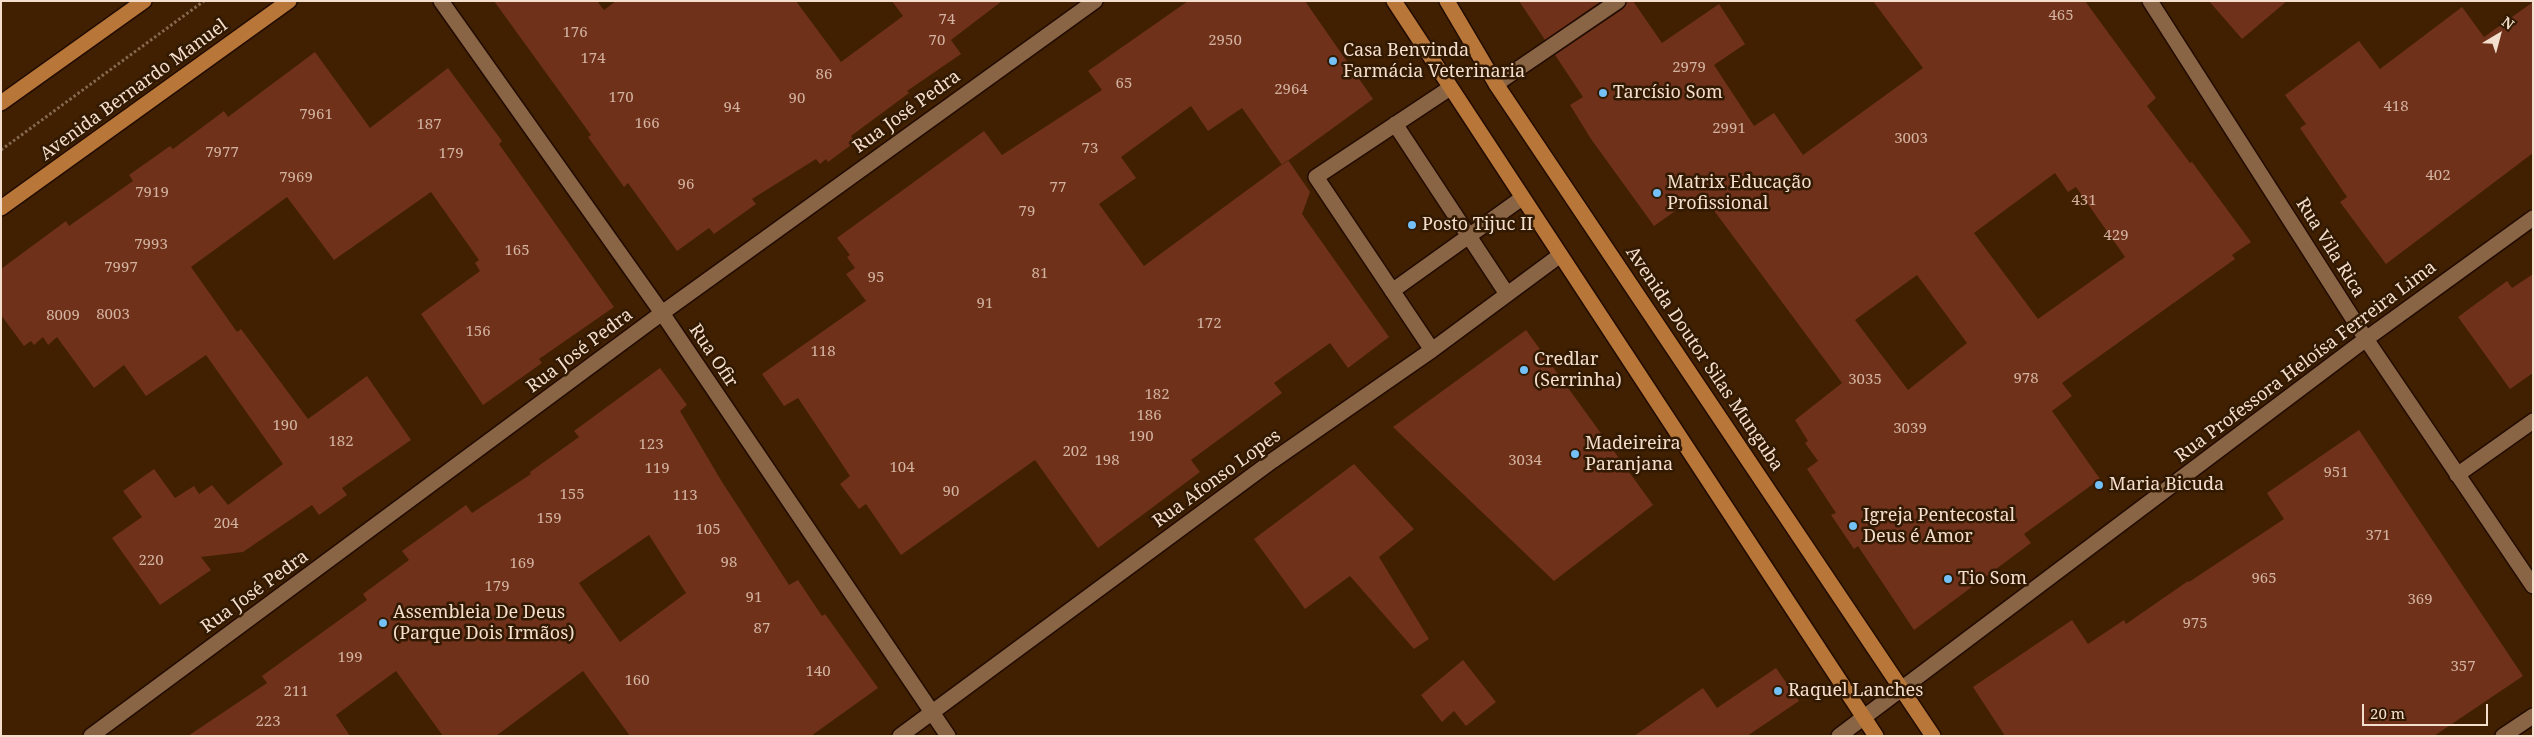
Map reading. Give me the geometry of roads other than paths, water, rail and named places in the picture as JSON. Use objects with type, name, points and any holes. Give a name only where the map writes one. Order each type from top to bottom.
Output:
[{"type":"main road","points":[[1,103],[144,1]]},
{"type":"main road","name":"Avenida Bernardo Manuel","points":[[1,208],[290,1]]},
{"type":"main road","points":[[1394,1],[1559,256],[1876,736]]},
{"type":"main road","name":"Avenida Doutor Silas Munguba","points":[[1447,1],[1496,84],[1933,736]]},
{"type":"street","name":"Rua Ofir","points":[[441,1],[662,313],[948,736]]},
{"type":"street","name":"Rua José Pedra","points":[[91,736],[662,313],[1095,1]]},
{"type":"street","points":[[1496,84],[1618,1]]},
{"type":"street","name":"Rua Vila Rica","points":[[2150,1],[2366,339],[2533,586]]},
{"type":"street","points":[[1432,350],[1316,177],[1450,88]]},
{"type":"street","points":[[1395,124],[1507,294]]},
{"type":"street","points":[[1392,291],[1522,198]]},
{"type":"street","name":"Rua Professora Heloísa Ferreira Lima","points":[[1839,736],[2366,339],[2533,218]]},
{"type":"street","name":"Rua Afonso Lopes","points":[[900,736],[1272,461],[1432,350],[1559,256]]},
{"type":"street","points":[[2457,475],[2533,421]]},
{"type":"street","points":[[2504,736],[2533,716]]},
{"type":"place","name":"Casa Benvinda Farmácia Veterinaria","points":[[1333,61]]},
{"type":"place","name":"Tarcísio Som","points":[[1603,93]]},
{"type":"place","name":"Matrix Educação Profissional","points":[[1657,193]]},
{"type":"place","name":"Posto Tijuc II","points":[[1412,225]]},
{"type":"place","name":"Credlar (Serrinha)","points":[[1524,370]]},
{"type":"place","name":"Madeireira Paranjana","points":[[1575,454]]},
{"type":"place","name":"Maria Bicuda","points":[[2099,485]]},
{"type":"place","name":"Igreja Pentecostal Deus é Amor","points":[[1853,526]]},
{"type":"place","name":"Tio Som","points":[[1948,579]]},
{"type":"place","name":"Assembleia De Deus (Parque Dois Irmãos)","points":[[383,623]]},
{"type":"place","name":"Raquel Lanches","points":[[1778,691]]}]
